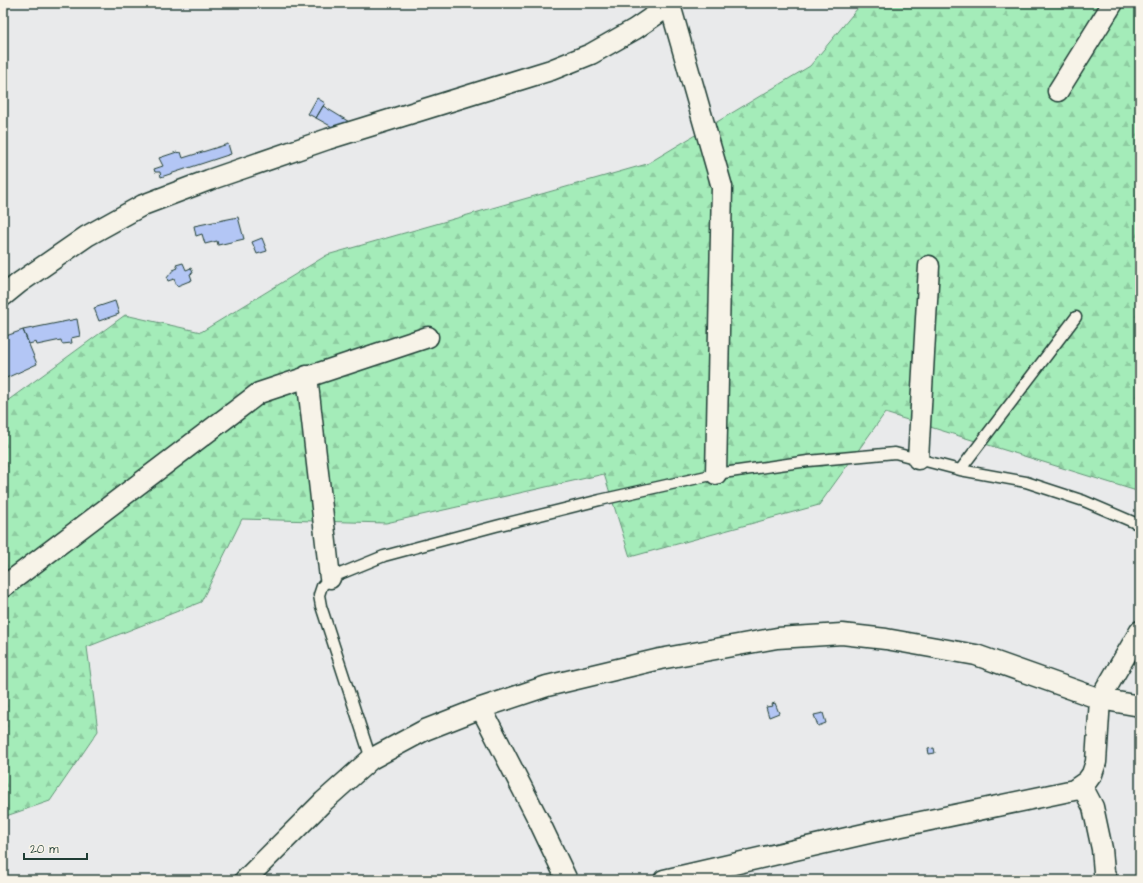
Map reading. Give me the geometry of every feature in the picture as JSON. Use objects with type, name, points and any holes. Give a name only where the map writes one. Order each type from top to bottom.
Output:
[{"type":"street","points":[[1058,91],[1113,3]]},
{"type":"street","points":[[3,296],[19,283],[87,236],[143,205],[328,139],[552,70],[597,50],[672,4],[722,187],[716,474]]},
{"type":"street","points":[[918,459],[929,266]]},
{"type":"street","points":[[3,587],[259,393],[428,337]]},
{"type":"street","points":[[307,376],[330,578]]},
{"type":"street","points":[[664,880],[873,832],[1074,790],[1082,786],[1088,781],[1096,762],[1100,699],[1140,631]]},
{"type":"street","points":[[245,880],[324,801],[371,759],[425,730],[481,708],[547,686],[660,659],[777,638],[842,634],[886,639],[976,656],[1100,699],[1140,706]]},
{"type":"street","points":[[481,708],[538,819],[567,880]]},
{"type":"street","points":[[1082,786],[1093,807],[1102,849],[1104,872],[1107,880]]},
{"type":"lane","points":[[960,470],[1076,317]]},
{"type":"lane","points":[[371,759],[321,606],[319,595],[322,586],[330,578],[384,556],[600,500],[716,474],[808,461],[895,453],[960,470],[1026,482],[1084,501],[1140,525]]},
{"type":"green space","points":[[862,3],[1140,3],[1140,492],[885,413],[819,505],[630,557],[604,474],[386,523],[242,519],[201,602],[87,647],[98,731],[50,801],[3,817],[3,404],[125,315],[201,332],[327,255],[647,164],[810,66]]},
{"type":"building","points":[[317,98],[325,103],[316,118],[308,114]]},
{"type":"building","points":[[323,106],[351,123],[336,129],[316,118]]},
{"type":"building","points":[[228,144],[231,154],[161,177],[160,172],[155,172],[154,169],[163,166],[159,158],[181,152],[183,158]]},
{"type":"building","points":[[238,217],[244,239],[218,245],[217,241],[205,244],[202,234],[196,236],[194,226]]},
{"type":"building","points":[[262,238],[267,251],[257,254],[252,242]]},
{"type":"building","points":[[183,263],[186,270],[191,268],[193,273],[190,274],[192,280],[177,286],[174,279],[168,281],[167,278],[173,270],[178,268],[176,265]]},
{"type":"building","points":[[115,301],[119,314],[99,321],[94,308]]},
{"type":"building","points":[[77,319],[80,336],[71,338],[72,343],[62,344],[61,340],[37,345],[36,342],[29,344],[23,330]]},
{"type":"building","points":[[23,330],[37,364],[4,379],[3,337]]},
{"type":"building","points":[[775,703],[779,713],[769,717],[766,707],[773,706],[772,704]]},
{"type":"building","points":[[823,713],[826,723],[818,726],[814,715]]},
{"type":"building","points":[[934,748],[935,753],[929,754],[928,749]]}]
